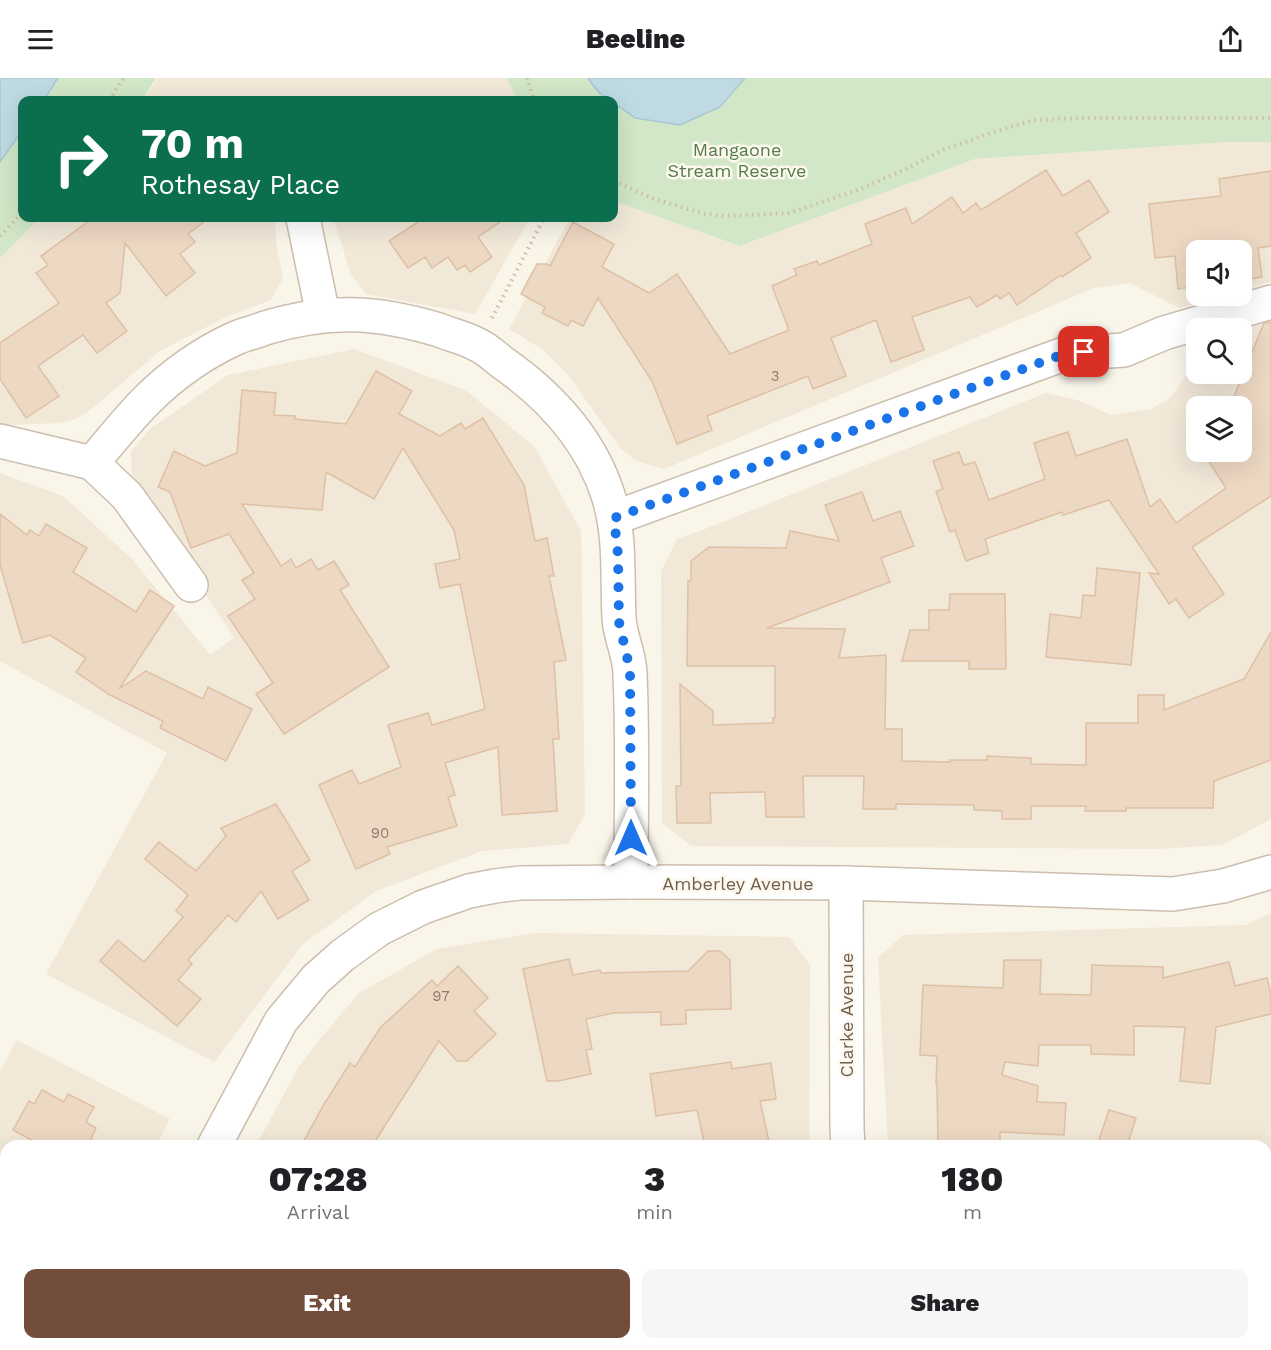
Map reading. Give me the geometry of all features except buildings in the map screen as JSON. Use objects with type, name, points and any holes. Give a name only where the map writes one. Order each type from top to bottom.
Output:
[{"type":"street","points":[[304,222],[323,315]]},
{"type":"street","points":[[614,518],[1064,354],[1124,350],[1164,333],[1271,302]]},
{"type":"street","points":[[92,463],[147,400],[178,373],[207,353],[237,337],[323,315],[369,315],[412,322],[478,345],[521,375],[567,419],[584,444],[607,493],[614,518],[618,555],[619,622],[630,670],[631,882]]},
{"type":"street","points":[[0,441],[92,463],[127,496],[191,585]]},
{"type":"street","name":"Amberley Avenue","points":[[217,1140],[281,1021],[316,979],[343,955],[379,929],[423,907],[469,891],[520,883],[631,882],[846,883],[1173,894],[1223,886],[1271,872]]},
{"type":"street","name":"Clarke Avenue","points":[[846,883],[848,1140]]},
{"type":"path","points":[[112,96],[124,78]]},
{"type":"path","points":[[527,78],[533,96]]},
{"type":"path","points":[[618,183],[654,199],[705,214],[724,216],[789,213],[855,191],[945,149],[1034,120],[1271,118]]},
{"type":"path","points":[[0,236],[18,217]]},
{"type":"path","points":[[478,345],[542,222]]},
{"type":"shaded area","points":[[157,78],[507,78],[515,96],[146,96]]},
{"type":"shaded area","points":[[1228,142],[1271,142],[1271,282],[1252,287],[1252,240],[1186,240],[1186,306],[1179,308],[1130,283],[1094,288],[664,469],[636,461],[620,448],[568,375],[542,349],[509,329],[568,222],[618,222],[618,202],[740,246],[975,159]]},
{"type":"shaded area","points":[[36,222],[275,222],[276,242],[283,278],[271,300],[224,318],[160,351],[89,411],[76,419],[60,423],[0,426],[0,258]]},
{"type":"shaded area","points":[[333,222],[528,222],[475,314],[366,294],[351,274]]},
{"type":"shaded area","points":[[1271,316],[1271,819],[1222,845],[1156,849],[691,846],[662,823],[661,571],[677,539],[1046,393],[1077,400],[1111,415],[1151,409],[1171,397],[1186,375],[1186,384],[1252,384],[1252,321]]},
{"type":"shaded area","points":[[354,349],[465,390],[534,446],[581,531],[585,814],[568,844],[482,851],[376,891],[302,945],[214,1062],[46,974],[167,753],[0,661],[0,473],[63,496],[133,560],[210,655],[234,638],[132,481],[131,451],[150,429],[228,375]]},
{"type":"shaded area","points":[[1271,913],[1271,1140],[888,1140],[878,958],[903,935],[1246,925]]},
{"type":"shaded area","points":[[535,933],[789,937],[810,965],[809,1140],[259,1140],[298,1068],[359,993],[437,949]]},
{"type":"shaded area","points":[[17,1040],[170,1119],[159,1140],[0,1140],[0,1071]]},
{"type":"green space","points":[[0,78],[156,78],[145,96],[18,96],[18,222],[36,222],[0,258]]},
{"type":"green space","name":"Mangaone Stream Reserve","points":[[507,78],[1271,78],[1271,142],[1228,142],[975,159],[740,246],[618,202],[618,96],[515,96]]},
{"type":"water","points":[[0,78],[58,78],[47,96],[18,96],[18,137],[0,162]]},
{"type":"water","points":[[588,78],[745,78],[720,107],[680,125],[635,118],[618,106],[618,96],[604,96]]},
{"type":"route","points":[[631,838],[630,670],[619,622],[618,555],[614,518],[1064,354],[1084,352]]}]
